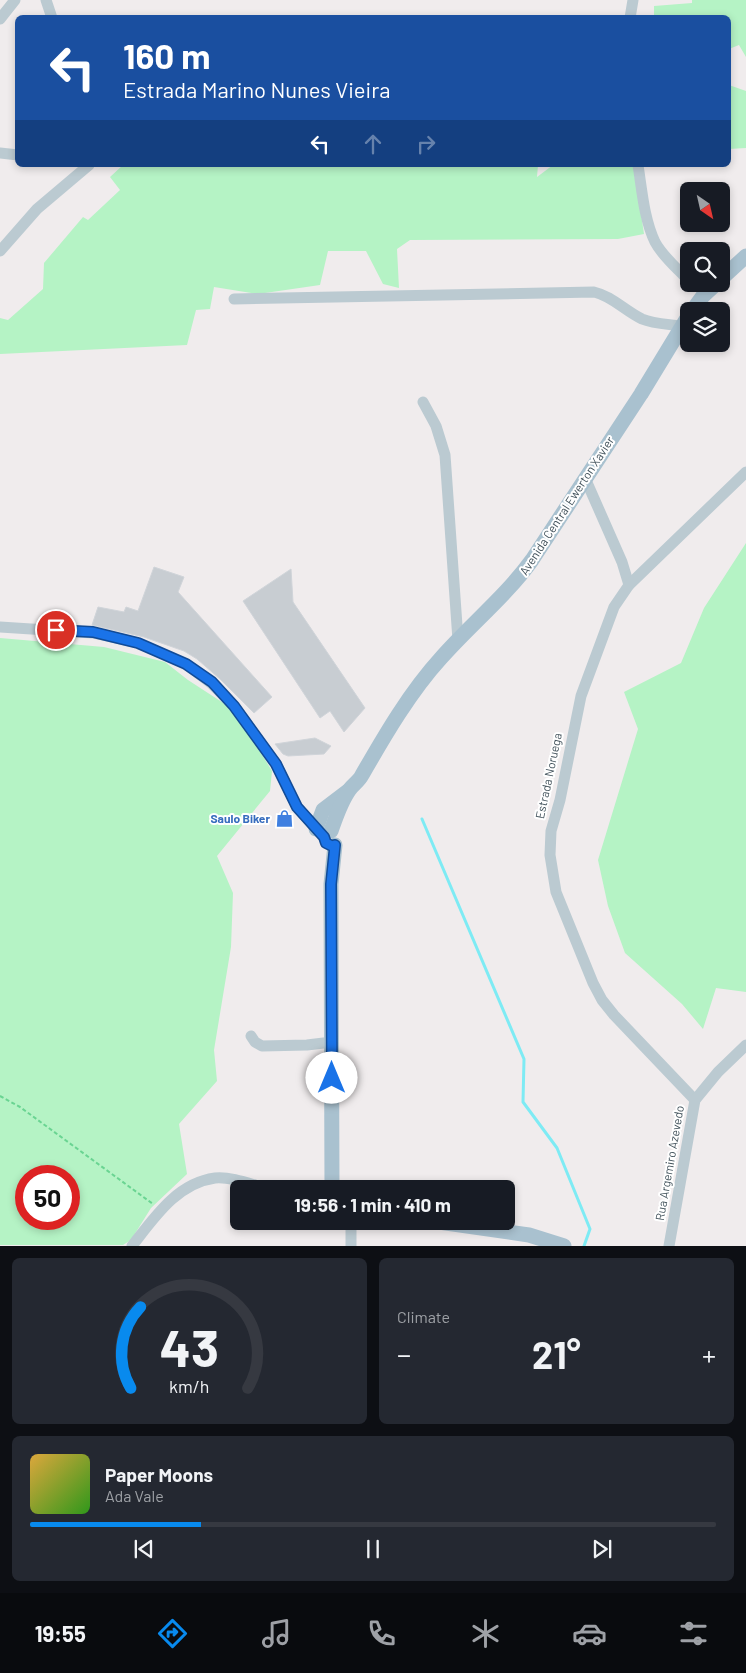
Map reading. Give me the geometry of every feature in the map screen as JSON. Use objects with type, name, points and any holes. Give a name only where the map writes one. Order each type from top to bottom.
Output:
[{"type":"main road","points":[[730,271],[746,256]]},
{"type":"main road","points":[[699,302],[707,292]]},
{"type":"main road","name":"Avenida Central Ewerton Xavier","points":[[332,1180],[331,884],[328,874],[328,836],[356,797],[353,786],[424,679],[458,640],[518,580],[641,394],[680,329]]},
{"type":"main road","points":[[328,836],[323,810],[353,786]]},
{"type":"main road","points":[[477,1230],[564,1246]]},
{"type":"street","points":[[0,19],[16,0]]},
{"type":"street","points":[[46,0],[51,15]]},
{"type":"street","points":[[630,15],[633,0]]},
{"type":"street","points":[[0,153],[15,155]]},
{"type":"street","points":[[0,251],[37,209],[86,167]]},
{"type":"street","points":[[638,167],[643,201],[655,242],[680,271]]},
{"type":"street","points":[[234,299],[594,292],[604,294],[640,318],[653,323],[680,321]]},
{"type":"street","points":[[699,292],[703,296]]},
{"type":"street","points":[[422,402],[436,426],[445,455],[458,640]]},
{"type":"street","name":"Estrada Noruega","points":[[695,1100],[602,1000],[593,983],[556,892],[550,855],[551,831],[560,800],[581,696],[614,607],[629,585],[746,472]]},
{"type":"street","points":[[586,478],[622,562],[629,585]]},
{"type":"street","points":[[0,626],[93,632],[138,643],[186,664],[212,682],[234,706],[276,764],[297,807],[328,836]]},
{"type":"street","points":[[251,1036],[255,1042],[262,1046],[306,1045],[332,1042]]},
{"type":"street","name":"Rua Argemiro Azevedo","points":[[669,1246],[695,1100],[718,1072],[746,1044]]},
{"type":"street","points":[[132,1246],[161,1210],[182,1190],[198,1182],[216,1178],[231,1180]]},
{"type":"street","points":[[351,1230],[352,1246]]},
{"type":"path","points":[[0,1096],[20,1107],[161,1210]]},
{"type":"green space","points":[[692,0],[746,0],[746,57],[739,45],[731,48],[731,15],[654,15],[654,6],[692,3]]},
{"type":"green space","points":[[731,86],[746,91],[746,148],[731,149]]},
{"type":"green space","points":[[121,167],[538,167],[537,177],[550,167],[634,167],[644,234],[618,239],[410,240],[397,249],[399,288],[383,284],[366,251],[328,251],[320,285],[258,294],[214,287],[210,309],[196,310],[187,345],[0,354],[0,318],[8,320],[43,289],[44,263],[83,217],[88,220],[120,190],[110,177]]},
{"type":"green space","points":[[746,543],[746,992],[716,988],[703,1029],[682,1004],[625,953],[608,906],[598,860],[638,729],[624,692],[681,663],[704,608]]},
{"type":"green space","points":[[0,638],[104,647],[165,662],[188,680],[228,706],[249,733],[272,771],[270,791],[217,856],[233,893],[231,947],[214,1050],[217,1081],[179,1124],[187,1174],[151,1208],[131,1240],[123,1245],[0,1245]]},
{"type":"building","points":[[154,567],[184,577],[178,592],[272,697],[254,713],[220,679],[197,659],[184,651],[144,637],[92,625],[98,607],[124,612],[126,607],[138,611]]},
{"type":"building","points":[[291,569],[293,602],[365,708],[344,732],[330,711],[320,718],[243,601]]},
{"type":"building","points":[[315,738],[331,746],[324,754],[288,756],[283,754],[275,744]]},
{"type":"waterway","points":[[422,819],[524,1059],[523,1102],[557,1148],[590,1229],[584,1246]]},
{"type":"place","name":"Saulo Biker","points":[[284,819]]},
{"type":"route","points":[[56,630],[93,632],[138,643],[186,664],[212,682],[234,706],[276,764],[297,807],[324,837],[328,845],[335,845],[331,884],[332,1078]]}]
